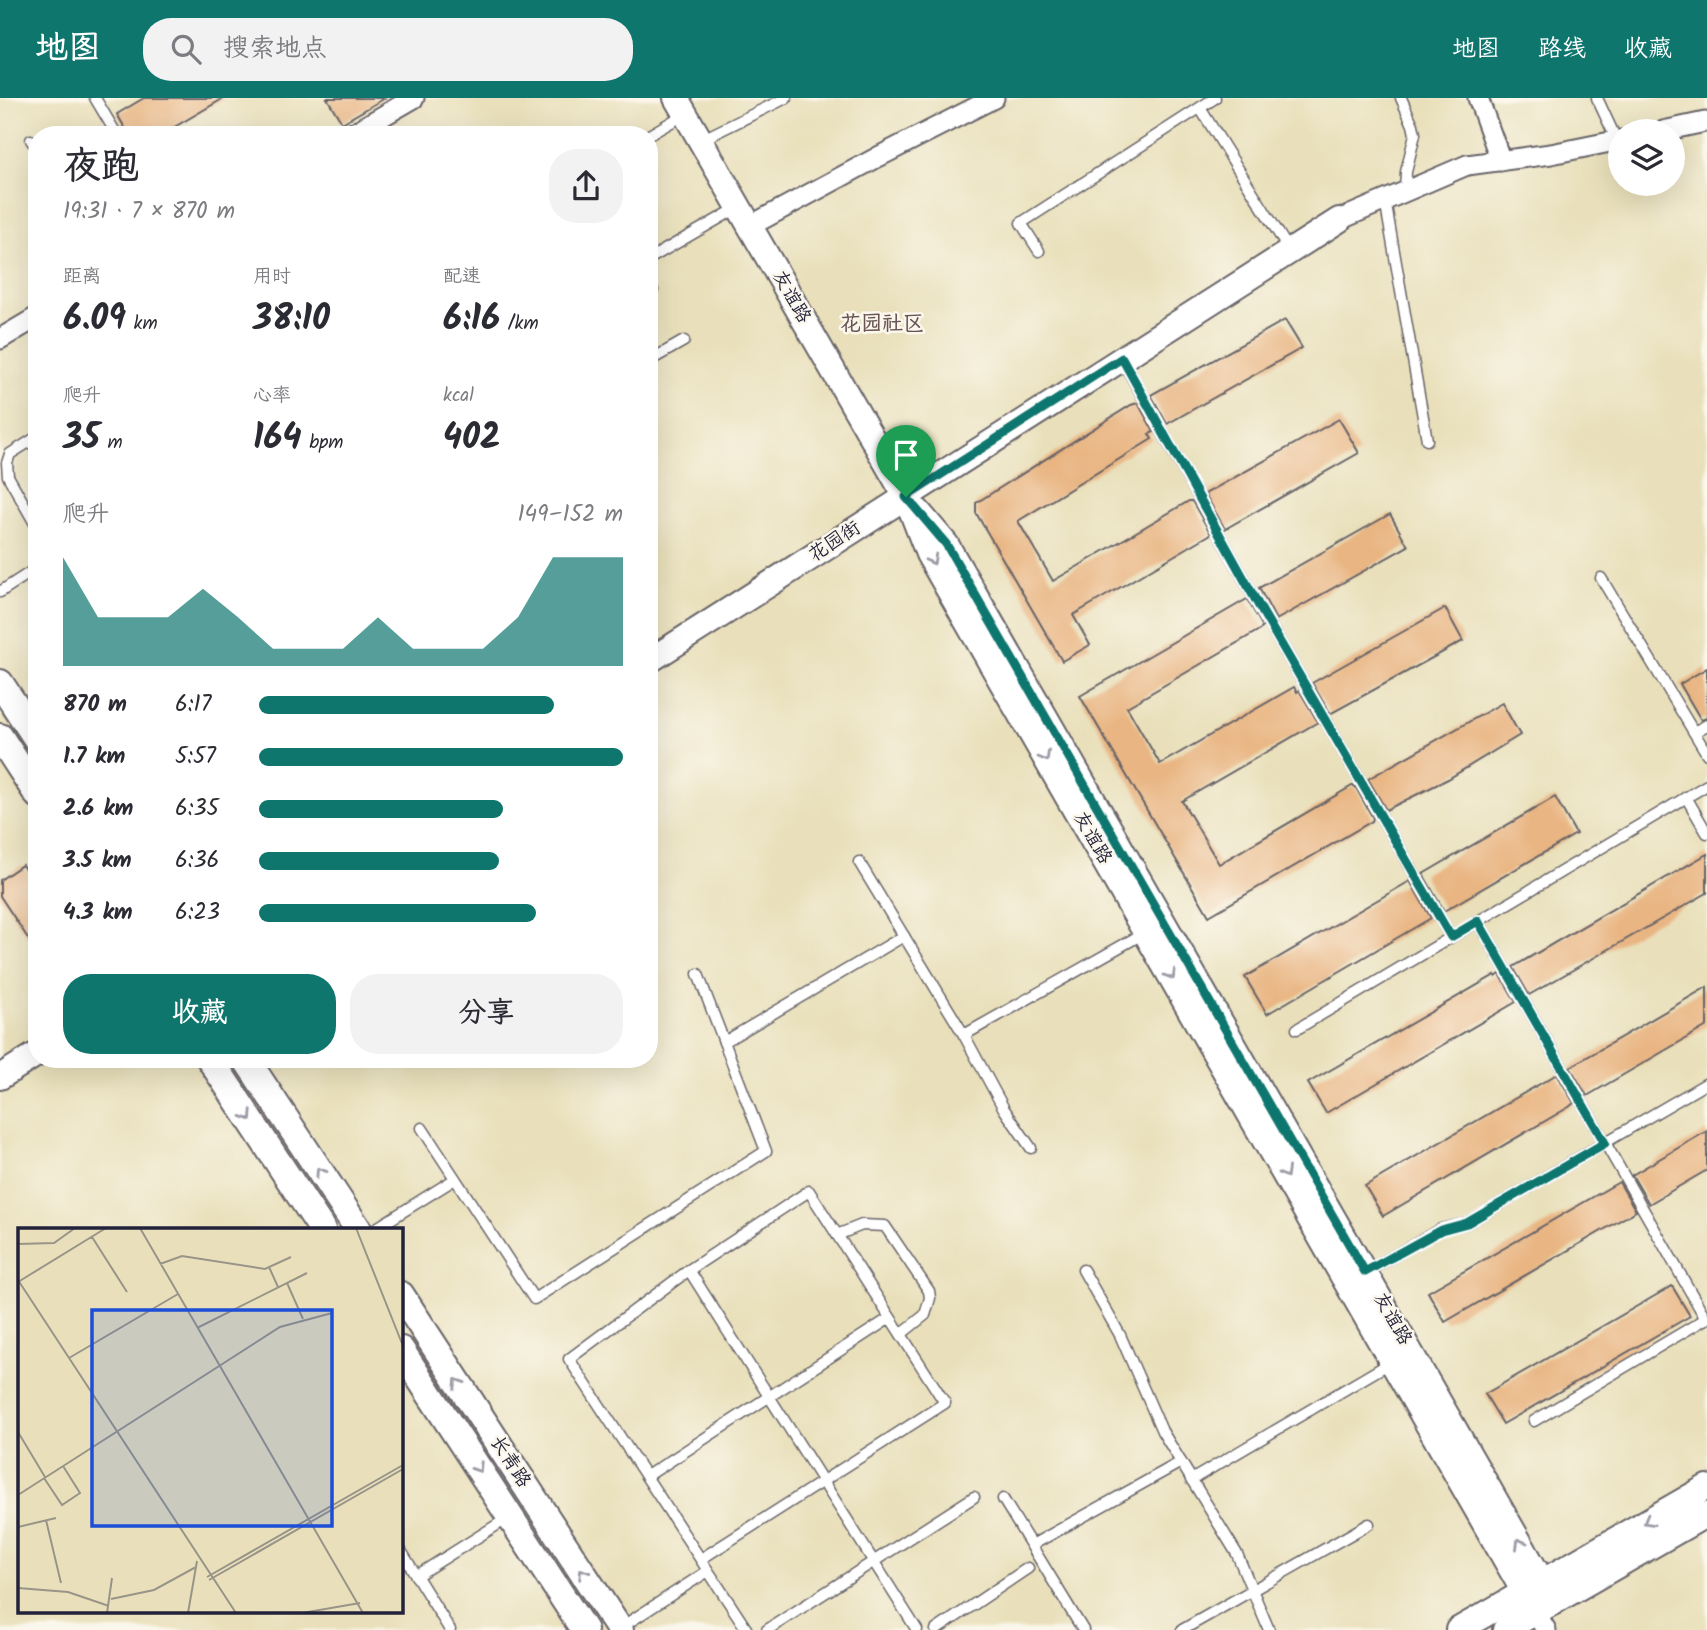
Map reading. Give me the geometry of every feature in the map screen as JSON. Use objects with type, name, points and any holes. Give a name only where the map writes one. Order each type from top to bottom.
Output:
[{"type":"main road","points":[[0,683],[28,720]]},
{"type":"main road","points":[[0,737],[28,780]]},
{"type":"main road","points":[[216,1068],[321,1228]]},
{"type":"main road","points":[[252,1068],[357,1228]]},
{"type":"main road","name":"长青路","points":[[402,1297],[620,1629]]},
{"type":"main road","name":"长青路","points":[[402,1352],[584,1630]]},
{"type":"street","points":[[366,126],[414,98]]},
{"type":"street","points":[[744,217],[878,157],[994,98]]},
{"type":"street","points":[[1478,98],[1501,161]]},
{"type":"street","name":"友谊路","points":[[681,106],[906,497],[928,554],[1392,1361],[1540,1604]]},
{"type":"street","points":[[1685,126],[1705,122]]},
{"type":"street","points":[[1339,219],[1466,165],[1551,154],[1608,142]]},
{"type":"street","name":"花园街","points":[[658,655],[1339,219]]},
{"type":"street","points":[[0,339],[28,322]]},
{"type":"street","name":"友谊路","points":[[906,497],[946,544],[1365,1272],[1540,1604]]},
{"type":"street","points":[[0,1077],[28,1060]]},
{"type":"street","points":[[1505,1630],[1707,1488]]},
{"type":"street","points":[[1458,1630],[1540,1604],[1707,1514]]},
{"type":"lane","points":[[95,98],[112,126]]},
{"type":"lane","points":[[700,141],[786,98]]},
{"type":"lane","points":[[1039,251],[1021,223],[1215,98]]},
{"type":"lane","points":[[1401,98],[1415,134],[1406,172],[1405,191]]},
{"type":"lane","points":[[1597,98],[1608,119]]},
{"type":"lane","points":[[658,127],[681,106]]},
{"type":"lane","points":[[1200,108],[1290,251]]},
{"type":"lane","points":[[1385,200],[1427,440]]},
{"type":"lane","points":[[658,255],[744,217]]},
{"type":"lane","points":[[658,356],[684,341]]},
{"type":"lane","points":[[1122,358],[1259,606],[1451,937]]},
{"type":"lane","points":[[28,443],[10,454],[7,469],[8,476],[28,511]]},
{"type":"lane","points":[[0,592],[28,574]]},
{"type":"lane","points":[[1601,578],[1707,754]]},
{"type":"lane","points":[[1694,732],[1707,725]]},
{"type":"lane","points":[[1297,1029],[1707,785]]},
{"type":"lane","points":[[1686,797],[1707,833]]},
{"type":"lane","points":[[859,862],[964,1035],[1004,1109],[1031,1148]]},
{"type":"lane","points":[[1478,921],[1706,1318],[1534,1421]]},
{"type":"lane","points":[[964,1035],[1146,932]]},
{"type":"lane","points":[[724,1042],[904,936]]},
{"type":"lane","points":[[422,1128],[534,1299],[766,1151],[698,974]]},
{"type":"lane","points":[[1365,1272],[1441,1230],[1467,1223],[1707,1083]]},
{"type":"lane","points":[[377,1228],[455,1180]]},
{"type":"lane","points":[[701,1559],[945,1403],[809,1191],[689,1270],[569,1359],[747,1630]]},
{"type":"lane","points":[[837,1235],[862,1225],[885,1226],[929,1291],[929,1304],[925,1315],[901,1334]]},
{"type":"lane","points":[[689,1270],[917,1630]]},
{"type":"lane","points":[[1083,1270],[1120,1335],[1161,1431],[1237,1554],[1269,1630]]},
{"type":"lane","points":[[646,1476],[890,1318]]},
{"type":"lane","points":[[1191,1480],[1392,1361]]},
{"type":"lane","points":[[1032,1545],[1181,1462]]},
{"type":"lane","points":[[767,1630],[974,1497]]},
{"type":"lane","points":[[1003,1499],[1083,1630]]},
{"type":"lane","points":[[416,1576],[510,1517]]},
{"type":"lane","points":[[1181,1630],[1369,1524]]},
{"type":"lane","points":[[402,1553],[450,1630]]},
{"type":"lane","points":[[936,1630],[1028,1568]]},
{"type":"lane","points":[[620,1629],[708,1571]]},
{"type":"building","points":[[144,98],[224,98],[176,126],[124,126],[117,114]]},
{"type":"building","points":[[327,98],[385,98],[342,123]]},
{"type":"building","points":[[1285,320],[1302,348],[1167,424],[1151,395]]},
{"type":"building","points":[[1138,403],[1154,432],[1149,434],[1152,439],[1018,521],[1053,581],[1189,501],[1192,501],[1211,534],[1073,615],[1090,645],[1062,661],[976,513],[976,503]]},
{"type":"building","points":[[1339,419],[1359,453],[1225,529],[1205,494]]},
{"type":"building","points":[[1390,514],[1408,546],[1276,620],[1259,588]]},
{"type":"building","points":[[1247,599],[1263,627],[1261,629],[1127,707],[1160,764],[1294,687],[1297,692],[1299,690],[1318,722],[1182,801],[1219,864],[1352,786],[1355,786],[1373,818],[1209,916],[1080,696]]},
{"type":"building","points":[[1445,608],[1463,641],[1330,714],[1312,683]]},
{"type":"building","points":[[1707,668],[1707,718],[1701,720],[1680,684]]},
{"type":"building","points":[[1502,703],[1520,735],[1448,779],[1386,810],[1368,779]]},
{"type":"building","points":[[1555,797],[1576,834],[1444,911],[1423,874]]},
{"type":"building","points":[[1707,854],[1707,893],[1529,995],[1513,967]]},
{"type":"building","points":[[22,865],[28,874],[28,938],[0,896],[0,880]]},
{"type":"building","points":[[1410,881],[1431,918],[1267,1014],[1245,977]]},
{"type":"building","points":[[1500,974],[1516,1002],[1326,1113],[1308,1083]]},
{"type":"building","points":[[1707,987],[1707,1026],[1587,1096],[1570,1067]]},
{"type":"building","points":[[1557,1074],[1574,1103],[1383,1216],[1365,1186]]},
{"type":"building","points":[[1707,1131],[1707,1170],[1649,1204],[1632,1175]]},
{"type":"building","points":[[1619,1182],[1636,1211],[1445,1322],[1428,1292]]},
{"type":"building","points":[[1672,1286],[1690,1316],[1503,1424],[1485,1394]]},
{"type":"district","name":"花园社区","points":[[882,324]]},
{"type":"route","points":[[1122,358],[1259,606],[1451,937],[1478,921],[1605,1143],[1467,1223],[1441,1230],[1365,1272],[946,544],[906,497],[1122,358]]}]
